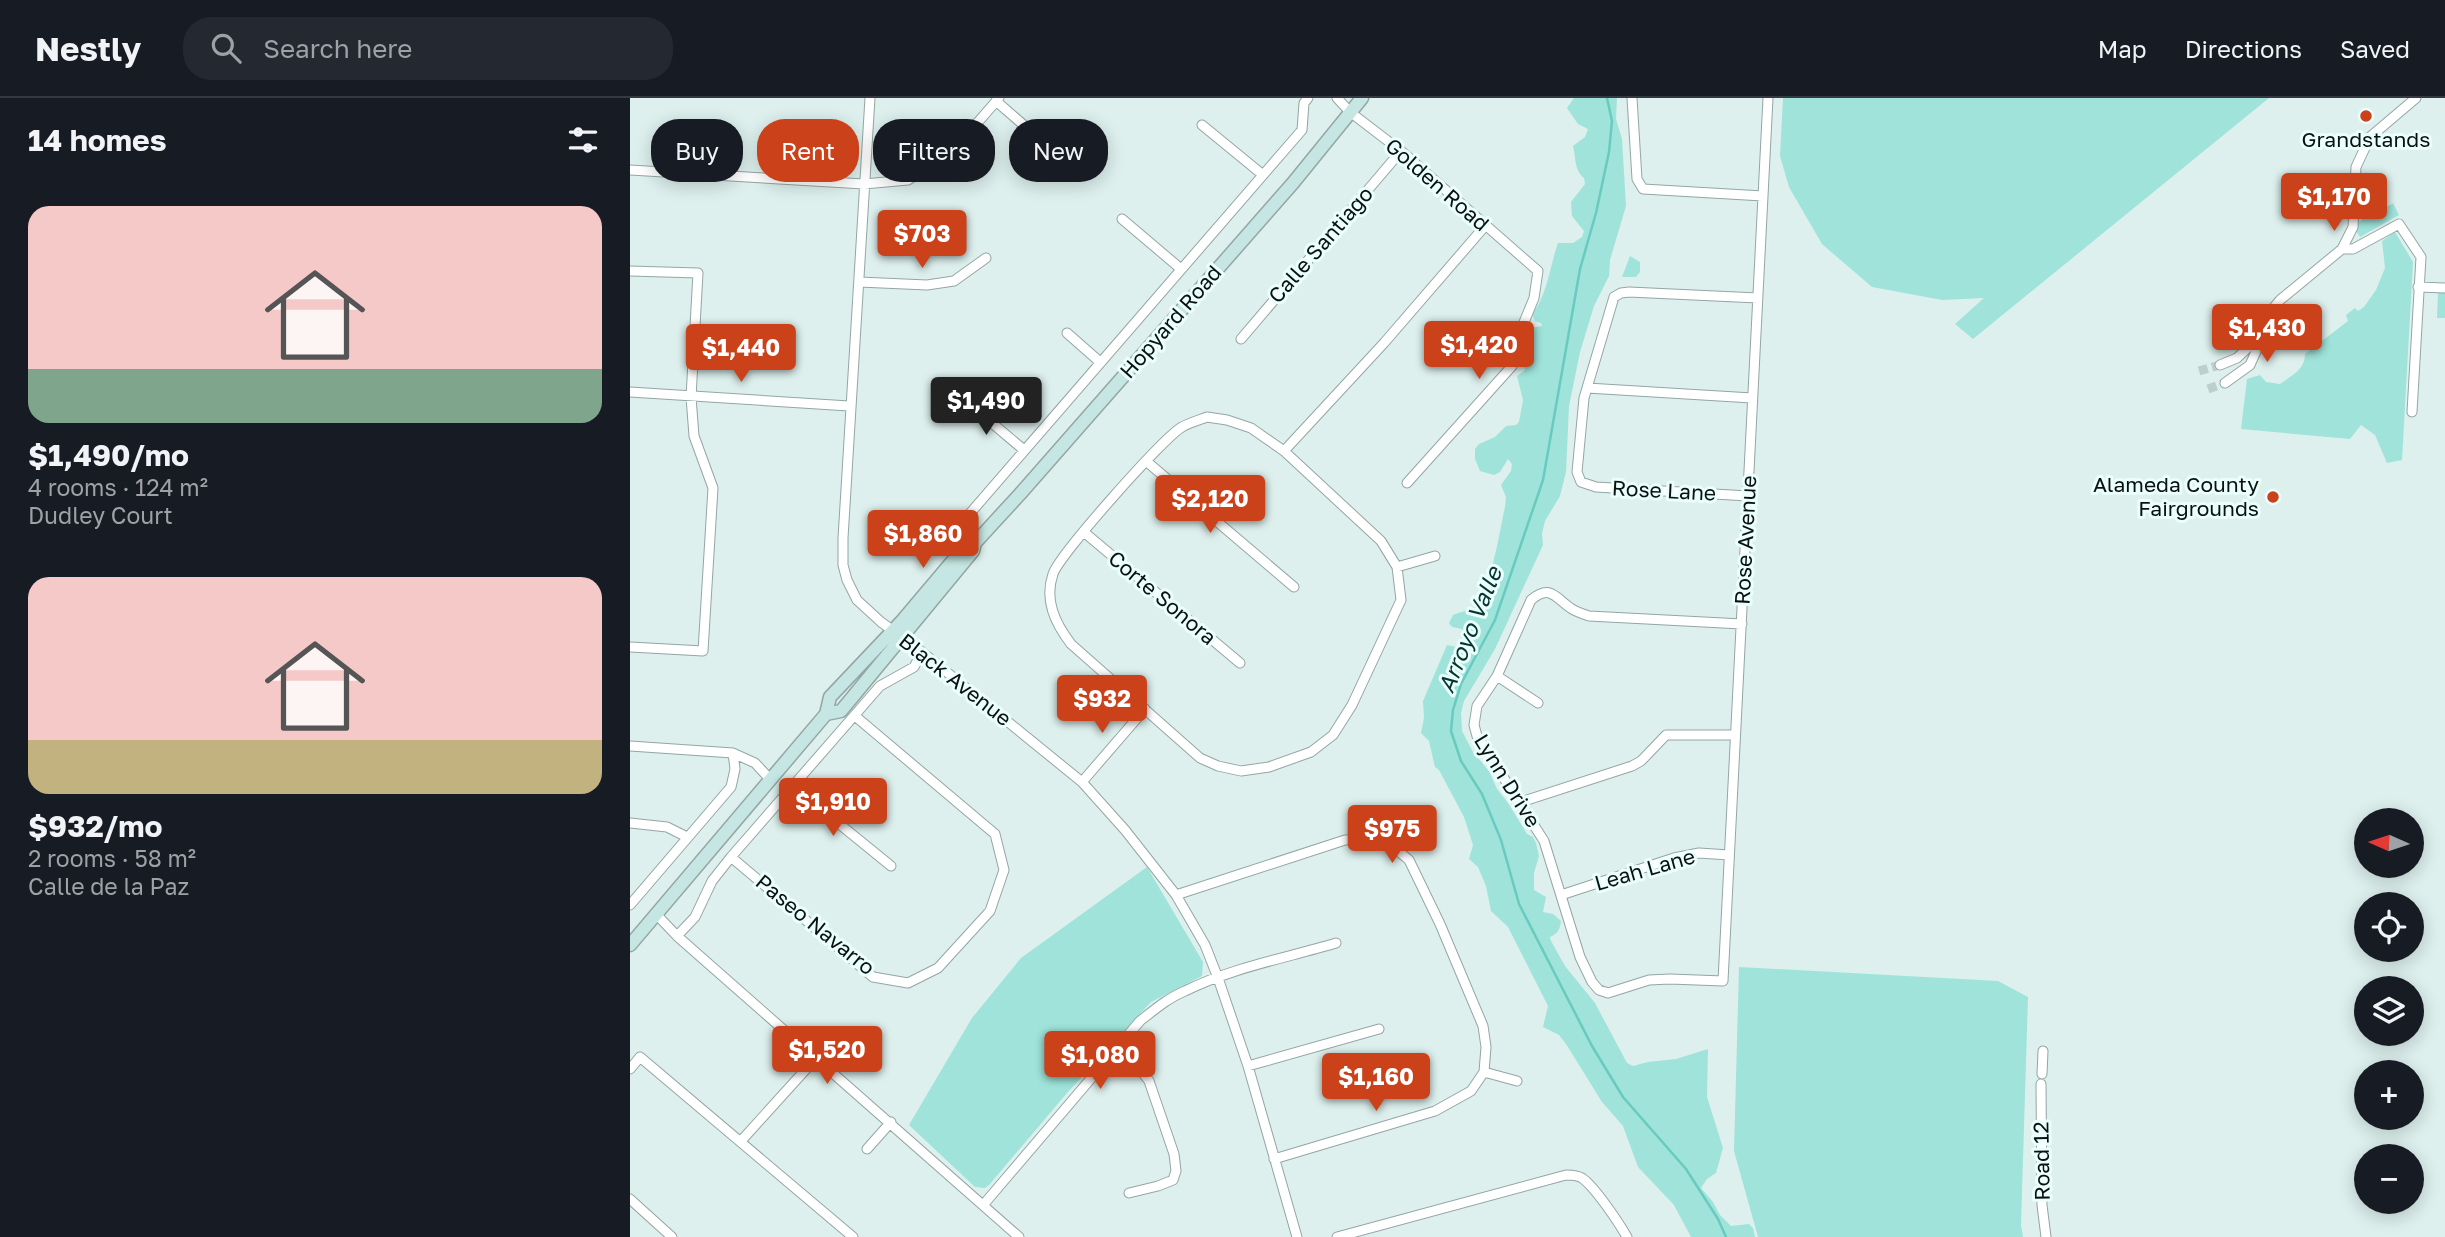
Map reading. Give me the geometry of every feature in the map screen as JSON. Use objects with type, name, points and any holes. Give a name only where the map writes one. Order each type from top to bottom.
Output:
[{"type":"main road","name":"Hopyard Road","points":[[630,945],[826,714],[830,697],[897,635],[966,545],[975,543],[1020,494],[1284,193],[1363,98]]},
{"type":"street","name":"Black Avenue","points":[[870,98],[849,406],[843,565],[847,580],[858,600],[897,635],[922,652],[1082,782],[1125,830],[1176,895],[1205,945],[1218,978],[1248,1066],[1297,1237]]},
{"type":"street","name":"Hopyard Road","points":[[975,543],[966,518],[1303,130],[1304,103],[1308,98]]},
{"type":"street","name":"Golden Road","points":[[1337,98],[1350,113],[1401,151],[1538,271],[1534,298],[1520,332],[1512,366],[1407,483]]},
{"type":"street","points":[[1632,98],[1637,179],[1643,189],[1763,196]]},
{"type":"street","name":"Rose Avenue","points":[[1599,990],[1608,993],[1659,979],[1723,981],[1768,98]]},
{"type":"street","points":[[2220,365],[2237,358],[2255,341],[2266,317],[2280,300],[2342,249],[2353,228],[2356,167],[2370,137],[2416,98]]},
{"type":"street","points":[[630,170],[864,184],[908,180],[951,153],[998,99],[1019,119]]},
{"type":"street","points":[[1202,125],[1263,175]]},
{"type":"street","name":"Calle Santiago","points":[[1241,339],[1401,151]]},
{"type":"street","points":[[1122,219],[1181,269]]},
{"type":"street","points":[[2342,249],[2353,249],[2399,224],[2421,257],[2412,412]]},
{"type":"street","points":[[1284,452],[1393,333],[1485,226]]},
{"type":"street","points":[[859,282],[927,285],[954,281],[986,258]]},
{"type":"street","points":[[630,271],[698,273],[691,397],[694,436],[713,488],[703,651],[630,647]]},
{"type":"street","points":[[2418,286],[2445,288]]},
{"type":"street","points":[[1752,398],[1587,388],[1610,306],[1614,297],[1621,293],[1758,298]]},
{"type":"street","points":[[2225,383],[2250,365],[2263,335],[2266,317]]},
{"type":"street","points":[[1067,333],[1100,362]]},
{"type":"street","name":"Rose Lane","points":[[1587,388],[1579,436],[1577,472],[1581,482],[1596,487],[1748,496]]},
{"type":"street","points":[[630,392],[849,406]]},
{"type":"street","points":[[967,402],[1024,450]]},
{"type":"street","points":[[1207,417],[1227,419],[1251,428],[1284,452],[1381,541],[1397,566],[1401,600],[1333,735],[1311,752],[1269,767],[1241,771],[1218,766],[1200,758],[1071,644],[1056,623],[1049,597],[1053,573],[1064,554],[1146,461],[1180,428],[1207,417]]},
{"type":"street","points":[[1146,461],[1294,587]]},
{"type":"street","name":"Corte Sonora","points":[[1085,533],[1240,663]]},
{"type":"street","points":[[1397,566],[1435,556]]},
{"type":"street","name":"Lynn Drive","points":[[1599,990],[1580,957],[1549,852],[1521,802],[1477,736],[1474,725],[1477,706],[1497,677],[1531,600],[1538,594],[1548,592],[1556,595],[1572,609],[1589,615],[1742,624]]},
{"type":"street","points":[[677,936],[695,917],[712,881],[731,857],[880,686],[914,667],[922,652]]},
{"type":"street","points":[[1497,677],[1538,703]]},
{"type":"street","points":[[1082,782],[1145,709]]},
{"type":"street","name":"Paseo Navarro","points":[[731,857],[873,977],[908,983],[938,968],[990,911],[1004,870],[995,834],[855,716]]},
{"type":"street","points":[[1521,802],[1632,766],[1641,761],[1666,735],[1735,735]]},
{"type":"street","points":[[630,746],[733,753],[755,763],[770,779]]},
{"type":"street","points":[[630,905],[731,787],[735,769],[733,753]]},
{"type":"street","points":[[794,787],[891,866]]},
{"type":"street","points":[[1384,839],[1391,820]]},
{"type":"street","points":[[630,823],[667,827],[687,837]]},
{"type":"street","points":[[1176,895],[1345,840],[1384,839],[1409,860],[1483,1026],[1486,1046],[1484,1072],[1471,1091],[1435,1111],[1274,1159]]},
{"type":"street","name":"Leah Lane","points":[[1561,895],[1675,858],[1699,853],[1729,855]]},
{"type":"street","points":[[656,914],[677,936],[984,1203],[1019,1237]]},
{"type":"street","points":[[984,1203],[1140,1021],[1158,1007],[1184,991],[1218,978],[1336,943]]},
{"type":"street","points":[[1248,1066],[1378,1029]]},
{"type":"street","points":[[1116,1049],[1136,1063],[1149,1081],[1174,1154],[1176,1171],[1173,1180],[1129,1193]]},
{"type":"street","points":[[2042,1074],[2043,1051]]},
{"type":"street","points":[[630,1069],[640,1057],[853,1237]]},
{"type":"street","points":[[741,1142],[817,1057]]},
{"type":"street","points":[[1484,1072],[1517,1082]]},
{"type":"street","name":"Road 12","points":[[2041,1084],[2042,1205],[2046,1237]]},
{"type":"street","points":[[867,1149],[891,1122]]},
{"type":"street","points":[[1337,1237],[1566,1175],[1585,1179],[1627,1237]]},
{"type":"street","points":[[630,1199],[671,1237]]},
{"type":"shaded area","points":[[1574,98],[1617,98],[1616,119],[1622,139],[1626,206],[1610,260],[1609,276],[1594,306],[1580,352],[1569,406],[1566,472],[1560,496],[1545,521],[1543,545],[1495,649],[1464,701],[1461,713],[1462,731],[1473,752],[1489,771],[1497,789],[1536,843],[1539,856],[1534,873],[1534,890],[1546,897],[1543,912],[1553,914],[1561,921],[1558,931],[1550,937],[1551,941],[1565,966],[1595,1003],[1627,1063],[1633,1066],[1676,1059],[1708,1049],[1707,1097],[1723,1148],[1716,1173],[1707,1179],[1701,1188],[1731,1226],[1749,1224],[1755,1237],[1691,1237],[1674,1205],[1638,1167],[1623,1126],[1602,1102],[1566,1044],[1559,1035],[1543,1027],[1548,1006],[1508,927],[1491,911],[1486,886],[1478,867],[1469,859],[1473,845],[1464,817],[1435,767],[1429,741],[1421,733],[1423,701],[1447,645],[1461,648],[1466,643],[1462,629],[1452,627],[1449,623],[1453,615],[1474,607],[1485,590],[1505,507],[1506,497],[1501,485],[1511,471],[1512,464],[1508,459],[1500,472],[1494,475],[1480,471],[1475,459],[1475,449],[1479,444],[1495,437],[1506,426],[1519,422],[1523,400],[1517,376],[1525,370],[1523,340],[1527,337],[1529,328],[1542,326],[1535,321],[1532,314],[1545,290],[1558,243],[1573,243],[1582,237],[1584,231],[1572,216],[1571,202],[1585,184],[1577,167],[1573,146],[1585,137],[1588,129],[1578,124],[1567,108]]},
{"type":"shaded area","points":[[1783,98],[2269,98],[1973,339],[1955,324],[1984,298],[1942,300],[1872,287],[1822,244],[1789,187],[1780,156]]},
{"type":"shaded area","points":[[2393,203],[2399,215],[2360,237],[2356,231],[2359,222],[2377,208],[2380,211]]},
{"type":"shaded area","points":[[2395,232],[2413,262],[2402,460],[2387,463],[2375,435],[2361,425],[2350,439],[2241,429],[2247,379],[2260,375],[2266,382],[2280,384],[2300,368],[2305,354],[2348,321],[2346,315],[2355,308],[2358,311],[2364,307],[2376,290],[2385,268],[2382,241]]},
{"type":"shaded area","points":[[1630,256],[1640,262],[1640,272],[1636,277],[1622,277]]},
{"type":"shaded area","points":[[2438,293],[2445,293],[2445,318],[2437,318]]},
{"type":"shaded area","points":[[1147,867],[1203,962],[1202,976],[1151,1002],[1067,1093],[989,1185],[985,1188],[975,1187],[909,1125],[972,1018],[1021,958]]},
{"type":"shaded area","points":[[1739,967],[1998,981],[2028,997],[2021,1225],[2023,1237],[1758,1237],[1734,1151]]},
{"type":"waterway","name":"Arroyo Valle","points":[[1607,98],[1612,121],[1609,152],[1580,269],[1543,480],[1495,620],[1461,684],[1453,710],[1451,731],[1461,761],[1482,794],[1501,840],[1519,904],[1592,1046],[1623,1097],[1686,1169],[1718,1219],[1726,1237]]},
{"type":"tunnel","points":[[2199,371],[2220,365]]},
{"type":"tunnel","points":[[2208,389],[2225,383]]},
{"type":"place","name":"Grandstands","points":[[2366,116]]},
{"type":"place","name":"Alameda County Fairgrounds","points":[[2273,497]]}]
